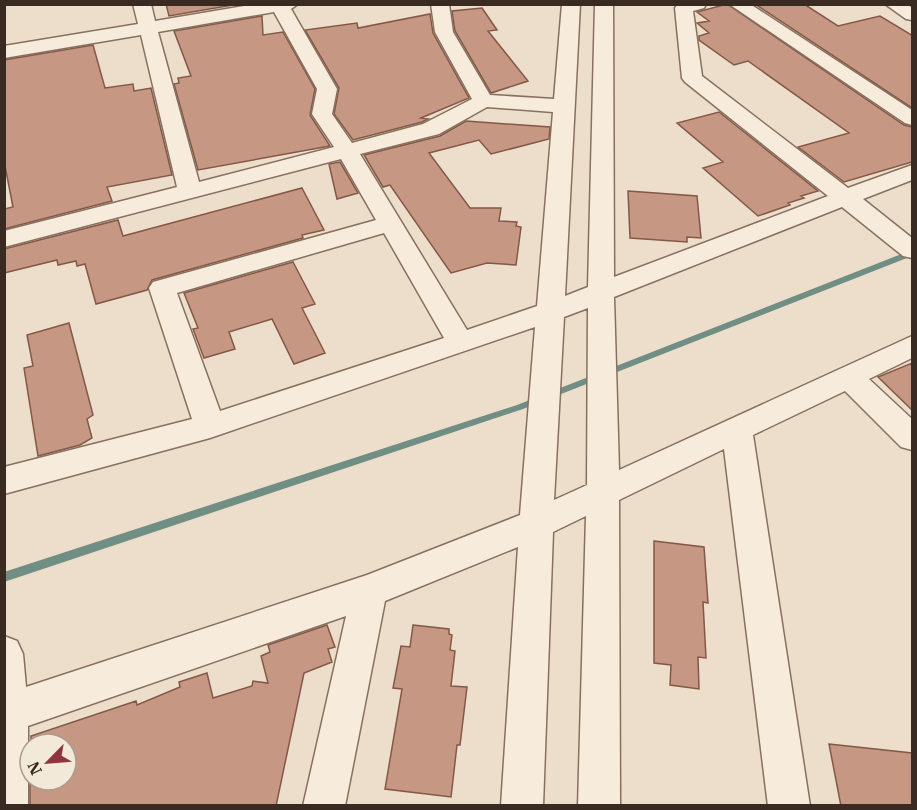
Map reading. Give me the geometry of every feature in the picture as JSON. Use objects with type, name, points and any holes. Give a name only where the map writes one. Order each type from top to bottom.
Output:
[{"type":"street","points":[[142,4],[190,191]]},
{"type":"street","points":[[440,4],[444,32],[483,101]]},
{"type":"street","points":[[522,806],[536,524],[562,106],[571,4]]},
{"type":"street","points":[[599,806],[603,493],[601,291],[604,4]]},
{"type":"street","points":[[698,4],[684,8],[692,78],[912,249]]},
{"type":"street","points":[[737,4],[912,119]]},
{"type":"street","points":[[893,4],[912,15]]},
{"type":"street","points":[[4,52],[285,5],[327,89],[322,114],[347,150],[461,343]]},
{"type":"street","points":[[4,238],[431,129],[483,101],[562,106]]},
{"type":"street","points":[[4,481],[210,426],[461,343],[550,312],[912,172]]},
{"type":"street","points":[[210,426],[162,288],[389,224]]},
{"type":"street","points":[[6,714],[369,591],[536,524],[912,346]]},
{"type":"street","points":[[849,377],[912,438]]},
{"type":"street","points":[[737,429],[789,806]]},
{"type":"street","points":[[324,806],[369,591]]},
{"type":"street","points":[[4,654],[7,806]]},
{"type":"building","points":[[166,4],[239,4],[169,16]]},
{"type":"building","points":[[727,4],[904,125],[912,127],[912,162],[844,182],[798,147],[849,133],[748,61],[734,65],[699,40],[699,36],[709,33],[697,23],[709,21],[697,12]]},
{"type":"building","points":[[755,4],[804,4],[838,26],[880,16],[910,34],[912,36],[912,108]]},
{"type":"building","points":[[482,8],[497,30],[488,31],[528,81],[491,93],[455,31],[452,11]]},
{"type":"building","points":[[430,14],[433,33],[469,98],[421,118],[428,119],[422,122],[353,140],[334,114],[339,88],[305,30],[357,23],[358,28]]},
{"type":"building","points":[[262,16],[263,35],[283,32],[315,89],[310,115],[330,146],[198,170],[174,84],[179,83],[178,78],[191,76],[174,31]]},
{"type":"building","points":[[93,45],[105,88],[133,84],[134,91],[151,88],[172,175],[107,187],[112,201],[4,229],[4,209],[13,207],[4,161],[4,60]]},
{"type":"building","points":[[719,112],[818,191],[801,196],[804,198],[788,203],[790,205],[758,216],[703,168],[723,162],[677,123]]},
{"type":"building","points":[[466,121],[550,127],[549,139],[491,154],[479,140],[429,153],[470,208],[501,208],[499,221],[517,222],[516,226],[521,227],[516,265],[487,263],[451,273],[390,185],[383,187],[364,155],[440,136]]},
{"type":"building","points":[[340,162],[358,193],[337,199],[329,164]]},
{"type":"building","points":[[302,188],[324,230],[302,235],[303,238],[152,280],[147,290],[96,304],[85,264],[77,266],[76,261],[58,265],[57,260],[4,273],[4,249],[118,220],[123,236]]},
{"type":"building","points":[[628,191],[697,196],[701,238],[687,237],[687,242],[630,238]]},
{"type":"building","points":[[293,262],[315,304],[302,308],[325,353],[294,364],[272,319],[229,332],[235,349],[204,358],[193,329],[198,328],[184,293]]},
{"type":"building","points":[[69,323],[93,415],[87,419],[92,438],[80,445],[38,456],[24,368],[33,366],[27,335]]},
{"type":"building","points":[[912,363],[912,410],[878,377]]},
{"type":"building","points":[[654,541],[704,547],[708,603],[703,602],[706,658],[698,657],[699,689],[670,685],[671,665],[654,663]]},
{"type":"building","points":[[327,625],[335,647],[328,649],[332,662],[304,673],[276,806],[30,806],[30,792],[78,792],[78,732],[43,732],[136,701],[137,705],[180,687],[179,682],[207,673],[213,698],[252,686],[253,681],[268,683],[261,656],[270,652],[268,645]]},
{"type":"building","points":[[413,625],[449,629],[449,634],[452,635],[450,650],[455,651],[451,686],[467,687],[451,797],[385,789],[402,689],[393,688],[401,646],[410,647]]},
{"type":"building","points":[[829,744],[912,753],[912,806],[841,806]]},
{"type":"waterway","points":[[4,577],[520,407],[912,253]]}]
